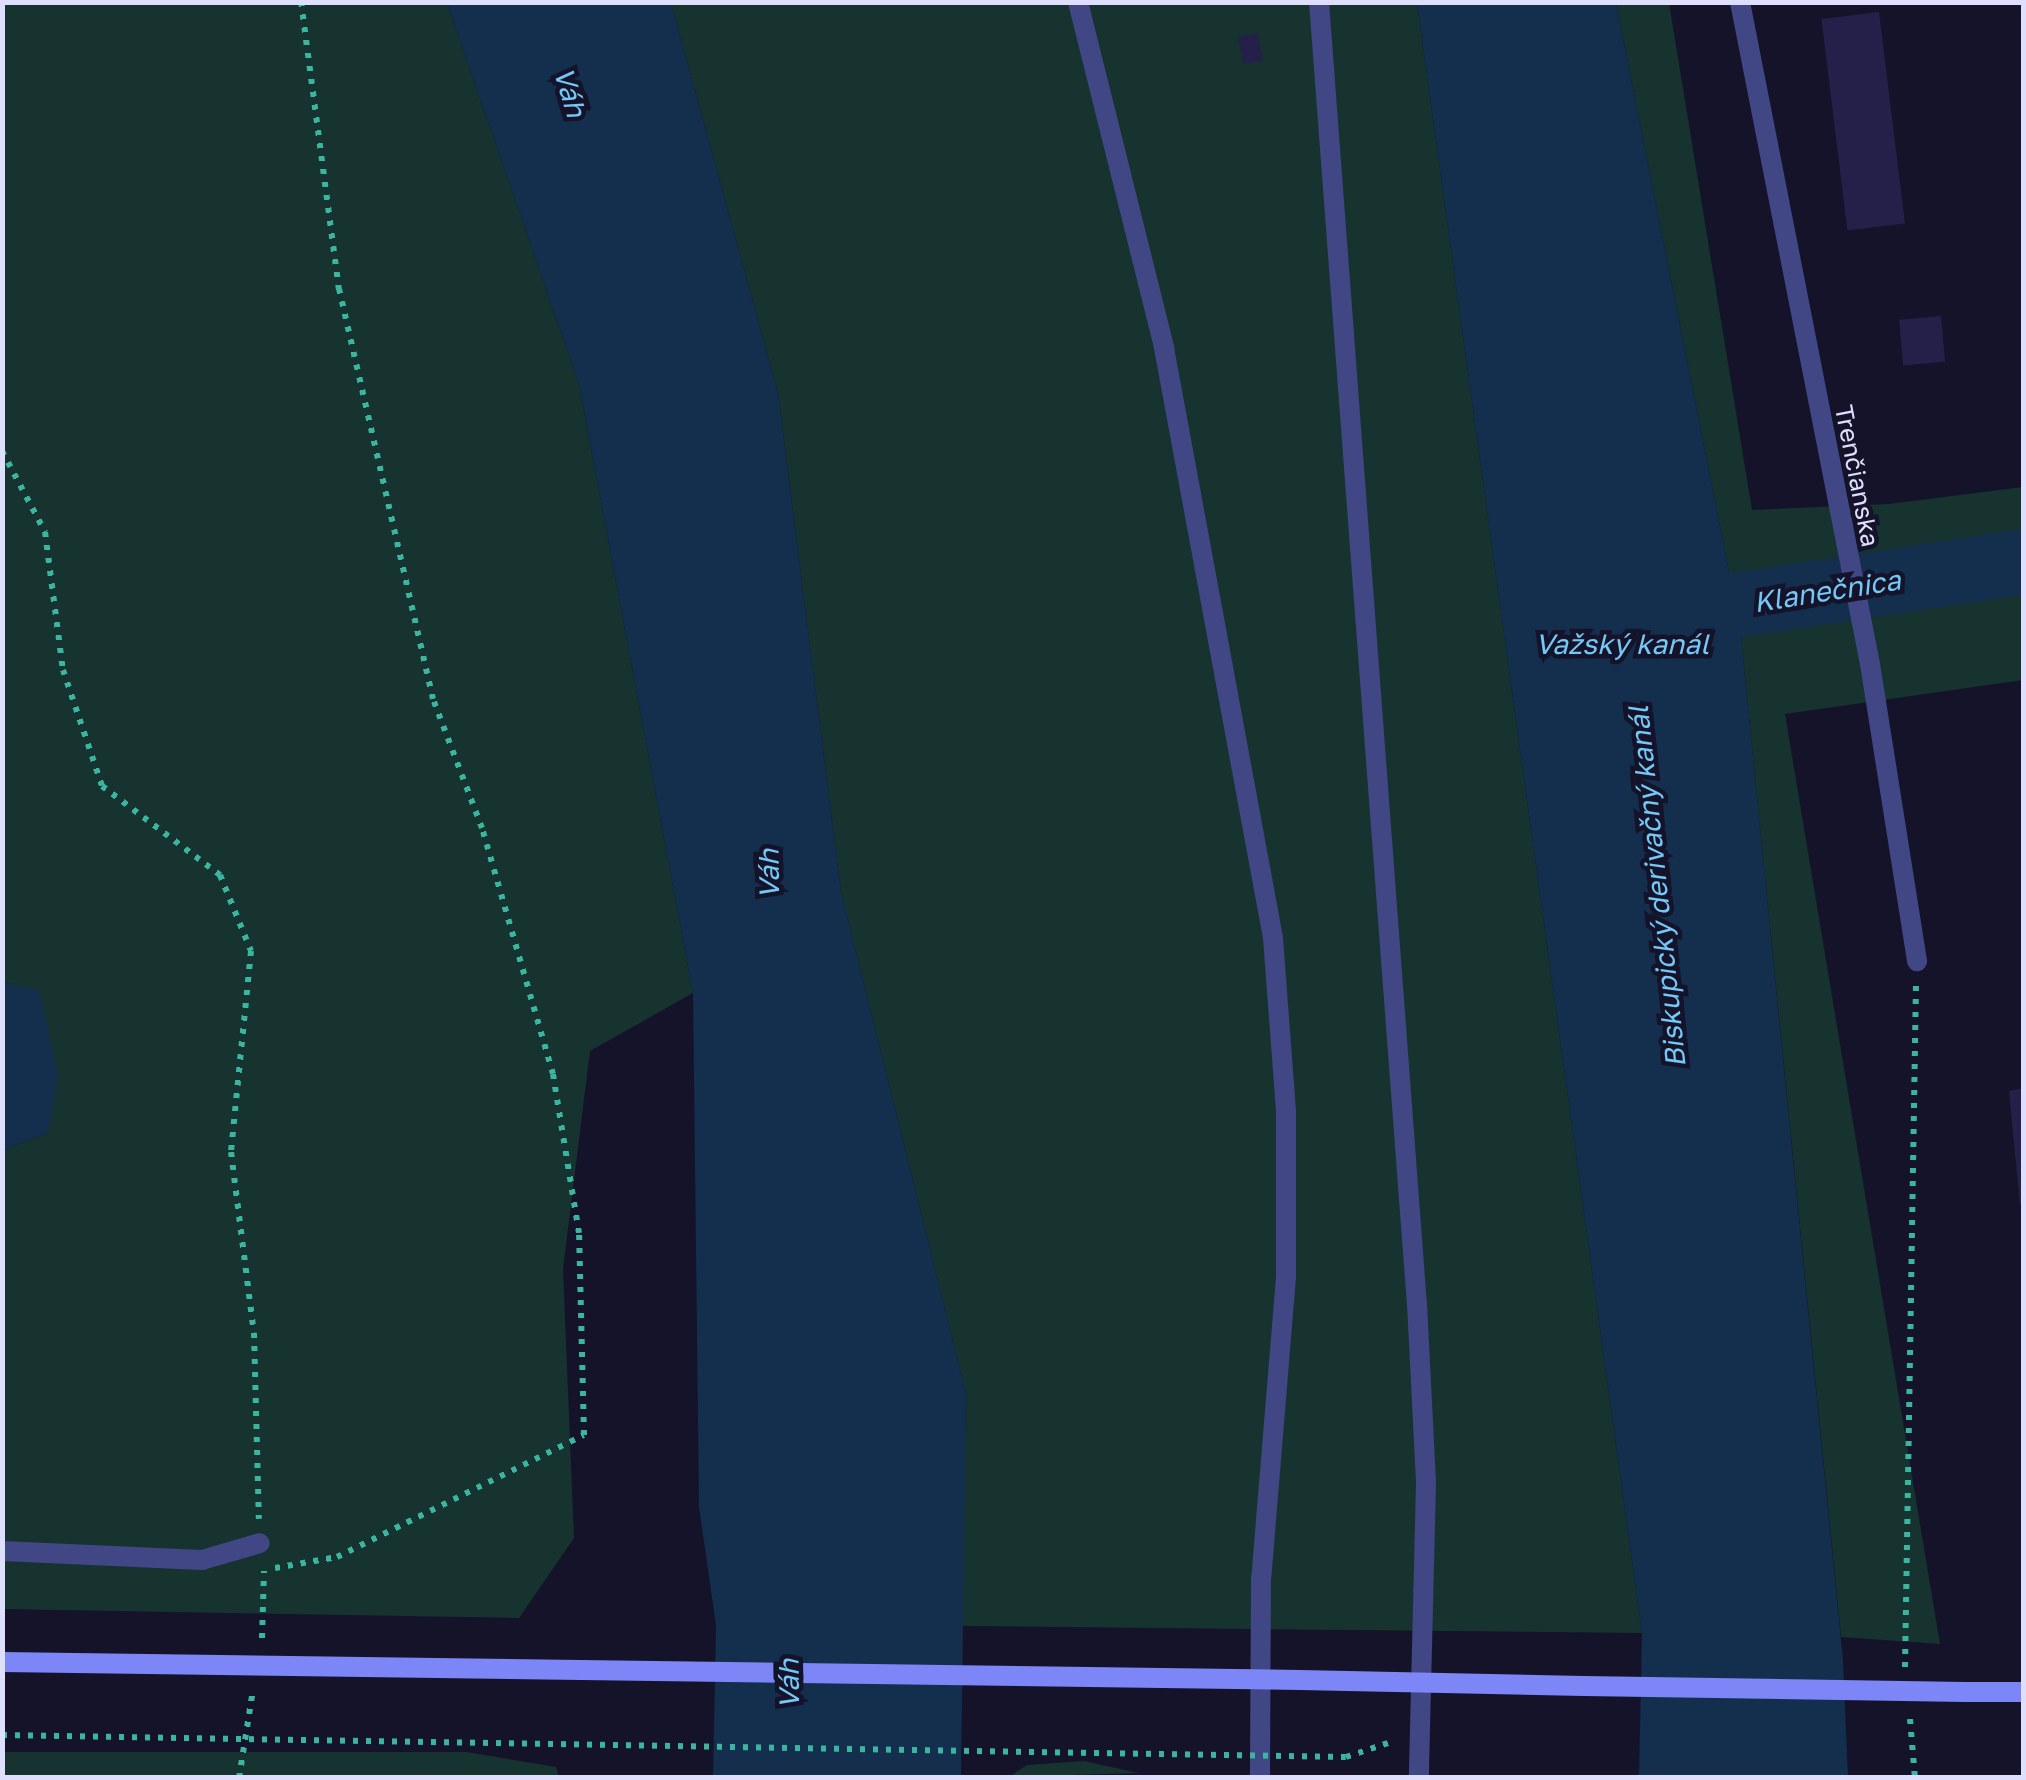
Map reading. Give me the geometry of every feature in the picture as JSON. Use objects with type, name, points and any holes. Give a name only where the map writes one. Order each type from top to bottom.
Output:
[{"type":"main road","points":[[2,1662],[2024,1692]]},
{"type":"street","points":[[1078,2],[1164,348],[1273,938],[1286,1112],[1286,1277],[1262,1578],[1260,1778]]},
{"type":"street","points":[[1320,2],[1418,1324],[1426,1483],[1419,1778]]},
{"type":"street","name":"Trenčianska","points":[[1740,2],[1870,664],[1917,961]]},
{"type":"street","points":[[2,1552],[202,1560],[260,1543]]},
{"type":"path","points":[[264,1570],[337,1557],[584,1435],[579,1233],[554,1074],[482,828],[424,660],[339,290],[302,2]]},
{"type":"path","points":[[2,451],[45,532],[63,670],[102,786],[220,876],[251,951],[232,1152],[254,1333],[264,1570],[261,1641]]},
{"type":"path","points":[[1906,1680],[1901,1622],[1917,961]]},
{"type":"path","points":[[239,1778],[255,1680]]},
{"type":"path","points":[[1908,1700],[1915,1778]]},
{"type":"path","points":[[2,1735],[1346,1756],[1419,1734]]},
{"type":"green space","points":[[3,3],[447,3],[579,384],[693,993],[590,1051],[563,1269],[574,1538],[519,1618],[3,1609],[3,1150],[48,1133],[39,991],[3,982]]},
{"type":"green space","points":[[671,3],[1417,3],[1642,1633],[960,1626],[966,1394],[841,892],[778,393]]},
{"type":"green space","points":[[1616,3],[1669,3],[1752,510],[1889,504],[2023,487],[2023,680],[1785,714],[1940,1644],[1841,1637],[1740,627]]},
{"type":"green space","points":[[3,1752],[467,1752],[556,1767],[559,1777],[3,1778]]},
{"type":"green space","points":[[1084,1761],[1139,1773],[1009,1777],[1027,1765]]},
{"type":"water","name":"Váh","points":[[447,3],[671,3],[778,393],[841,892],[966,1394],[961,1777],[713,1777],[716,1625],[699,1507],[693,993],[579,384]]},
{"type":"water","name":"Važský kanál","points":[[1417,3],[1616,3],[1740,627],[1843,1660],[1848,1777],[1639,1777],[1642,1633]]},
{"type":"water","points":[[3,982],[39,990],[58,1076],[48,1133],[3,1150]]},
{"type":"building","points":[[1879,12],[1905,223],[1847,230],[1821,19]]},
{"type":"building","points":[[1258,33],[1263,61],[1243,64],[1238,36]]},
{"type":"building","points":[[1941,316],[1945,362],[1903,365],[1899,320]]},
{"type":"building","points":[[2024,1088],[2024,1205],[2020,1205],[2009,1091]]},
{"type":"waterway","name":"Klanečnica","points":[[1647,618],[2024,561]]},
{"type":"water label","name":"Biskupický derivačný kanál","points":[[1657,887]]}]
